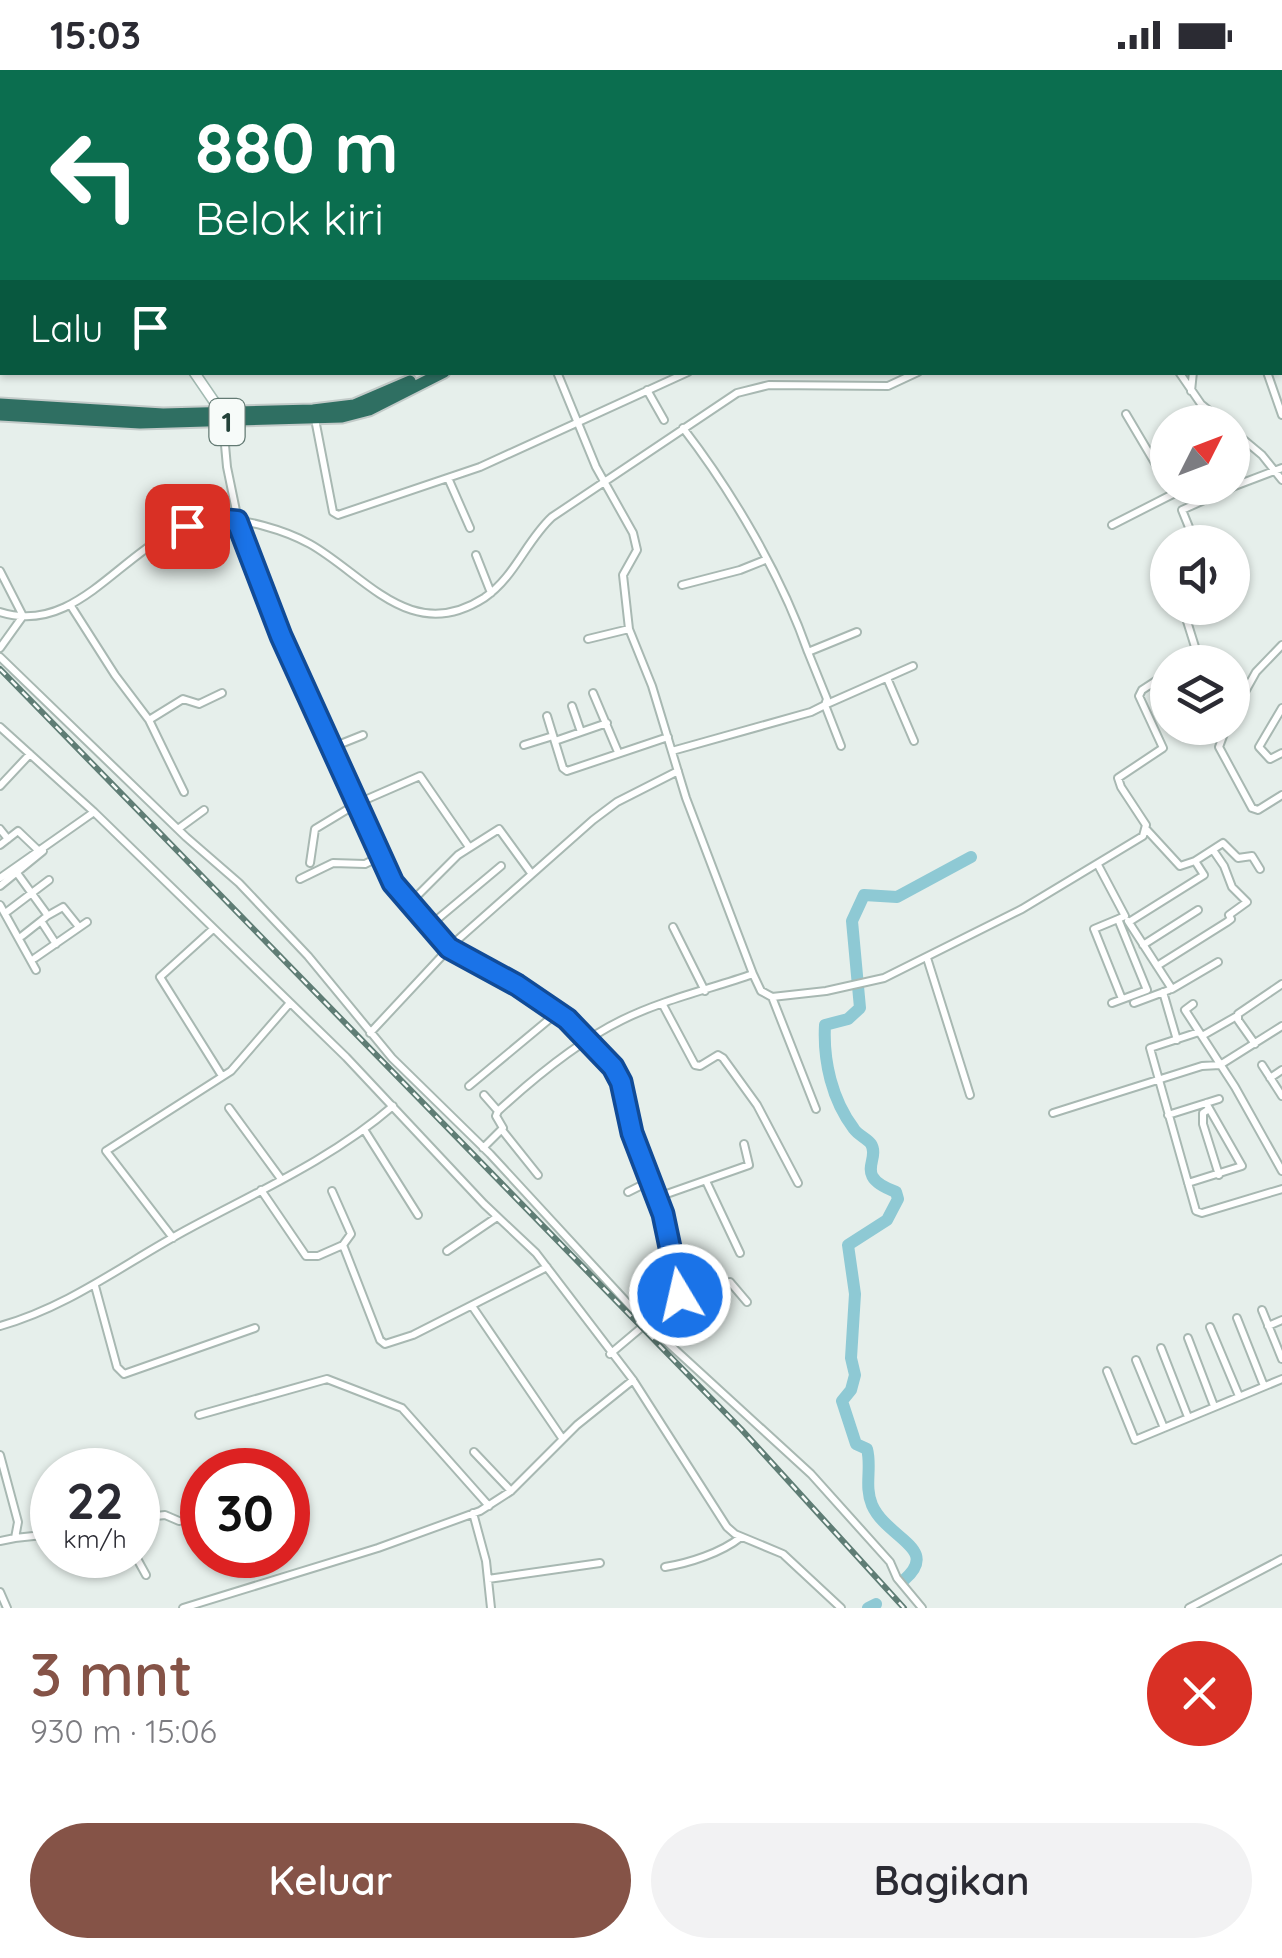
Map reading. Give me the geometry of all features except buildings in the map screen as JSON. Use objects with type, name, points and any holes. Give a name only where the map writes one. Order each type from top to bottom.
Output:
[{"type":"highway","name":"1","points":[[0,415],[140,424],[339,408],[374,398],[422,375]]},
{"type":"highway","name":"1","points":[[0,404],[223,418],[316,419],[369,410],[438,375]]},
{"type":"street","points":[[196,375],[223,418],[237,521],[281,636],[393,883],[451,945],[558,1012],[608,1059],[621,1082],[632,1133],[658,1197],[676,1261],[680,1295]]},
{"type":"street","points":[[558,375],[604,482],[637,544],[636,554],[623,575],[629,629],[760,991],[772,996],[854,986],[884,978],[1098,864],[1143,836],[1146,829]]},
{"type":"street","points":[[316,419],[335,514],[448,478],[546,440],[681,375]]},
{"type":"street","points":[[0,612],[23,616],[71,606],[156,539],[204,521],[237,521],[291,535],[310,544],[374,593],[413,610],[456,609],[491,593],[513,570],[542,526],[737,393],[755,386],[888,386],[912,375]]},
{"type":"street","points":[[1181,375],[1205,405]]},
{"type":"street","points":[[1191,392],[1193,375]]},
{"type":"street","points":[[1267,375],[1282,415]]},
{"type":"street","points":[[646,390],[664,420]]},
{"type":"street","points":[[1126,414],[1150,455]]},
{"type":"street","points":[[683,428],[720,478],[798,622],[841,746]]},
{"type":"street","points":[[1250,445],[1279,469],[1282,480]]},
{"type":"street","points":[[1250,480],[1279,469]]},
{"type":"street","points":[[448,478],[470,528]]},
{"type":"street","points":[[1112,525],[1150,501]]},
{"type":"street","points":[[1179,505],[1188,525]]},
{"type":"street","points":[[1182,510],[1193,505]]},
{"type":"street","points":[[476,555],[491,593]]},
{"type":"street","points":[[682,585],[764,560]]},
{"type":"street","points":[[0,571],[23,616]]},
{"type":"street","points":[[71,606],[149,720],[184,792]]},
{"type":"street","points":[[0,648],[23,616]]},
{"type":"street","points":[[588,639],[629,629]]},
{"type":"street","points":[[808,652],[857,632]]},
{"type":"street","points":[[1250,683],[1282,646]]},
{"type":"street","points":[[0,657],[226,871],[308,956],[370,1033],[484,1148],[645,1322],[812,1474],[890,1562],[922,1608]]},
{"type":"street","points":[[672,751],[826,704],[914,666]]},
{"type":"street","points":[[887,678],[914,741]]},
{"type":"street","points":[[1150,685],[1140,696],[1150,719]]},
{"type":"street","points":[[149,720],[184,699],[199,704],[222,693]]},
{"type":"street","points":[[593,693],[618,752]]},
{"type":"street","points":[[572,706],[581,732]]},
{"type":"street","points":[[1282,708],[1259,747],[1270,759],[1282,753]]},
{"type":"street","points":[[547,716],[567,771],[668,737]]},
{"type":"street","points":[[1275,716],[1282,727]]},
{"type":"street","points":[[524,745],[607,724]]},
{"type":"street","points":[[0,727],[94,812],[393,1106],[548,1267],[632,1380],[720,1519],[741,1537],[783,1554],[841,1608]]},
{"type":"street","points":[[333,747],[363,735]]},
{"type":"street","points":[[1162,745],[1163,748],[1118,778],[1146,829],[1180,866],[1196,861],[1223,843],[1238,858],[1252,856],[1260,869]]},
{"type":"street","points":[[1220,745],[1252,808],[1258,810],[1282,795]]},
{"type":"street","points":[[0,786],[30,754]]},
{"type":"street","points":[[370,1033],[451,945],[604,810],[678,772]]},
{"type":"street","points":[[310,863],[315,829],[358,803],[420,776],[469,847]]},
{"type":"street","points":[[178,829],[204,810]]},
{"type":"street","points":[[0,886],[94,812]]},
{"type":"street","points":[[412,901],[469,847],[499,828],[532,873]]},
{"type":"street","points":[[0,829],[8,839]]},
{"type":"street","points":[[0,845],[20,832],[41,851]]},
{"type":"street","points":[[1144,981],[1231,919],[1230,915],[1246,902],[1232,888],[1213,850]]},
{"type":"street","points":[[300,880],[333,863],[362,864],[379,856]]},
{"type":"street","points":[[1122,1000],[1094,929],[1124,919],[1204,875],[1196,861]]},
{"type":"street","points":[[1098,864],[1124,919],[1147,990],[1112,1003]]},
{"type":"street","points":[[431,924],[501,866]]},
{"type":"street","points":[[0,878],[16,871]]},
{"type":"street","points":[[16,871],[32,893],[56,944]]},
{"type":"street","points":[[8,911],[49,880]]},
{"type":"street","points":[[0,905],[36,970]]},
{"type":"street","points":[[22,936],[63,907],[78,928]]},
{"type":"street","points":[[1143,944],[1198,910]]},
{"type":"street","points":[[1124,919],[1172,989],[1218,962]]},
{"type":"street","points":[[35,958],[88,922]]},
{"type":"street","points":[[673,927],[705,992]]},
{"type":"street","points":[[213,929],[160,977],[222,1076]]},
{"type":"street","points":[[927,958],[970,1095]]},
{"type":"street","points":[[498,1111],[590,1039],[624,1019],[753,974]]},
{"type":"street","points":[[1282,984],[1237,1016],[1201,1034],[1150,1048],[1199,1214],[1282,1190]]},
{"type":"street","points":[[1134,1003],[1166,991],[1178,1040]]},
{"type":"street","points":[[772,996],[816,1109]]},
{"type":"street","points":[[174,1238],[106,1152],[239,1064],[289,1004]]},
{"type":"street","points":[[1194,1004],[1186,1010],[1282,1171]]},
{"type":"street","points":[[663,1005],[695,1065],[718,1056],[724,1058],[757,1105],[798,1183]]},
{"type":"street","points":[[469,1086],[558,1012]]},
{"type":"street","points":[[1237,1016],[1255,1044]]},
{"type":"street","points":[[1053,1112],[1202,1066],[1220,1065],[1282,1026]]},
{"type":"street","points":[[1262,1065],[1282,1096]]},
{"type":"street","points":[[1270,1078],[1282,1070]]},
{"type":"street","points":[[484,1095],[498,1111],[502,1130],[538,1175]]},
{"type":"street","points":[[1168,1115],[1208,1106],[1219,1099]]},
{"type":"street","points":[[0,1326],[53,1307],[95,1286],[364,1131],[393,1106]]},
{"type":"street","points":[[1208,1106],[1202,1124],[1219,1175]]},
{"type":"street","points":[[1188,1183],[1242,1166],[1208,1106]]},
{"type":"street","points":[[229,1108],[281,1179]]},
{"type":"street","points":[[484,1148],[502,1130]]},
{"type":"street","points":[[364,1131],[418,1215]]},
{"type":"street","points":[[1271,1149],[1282,1142]]},
{"type":"street","points":[[658,1197],[750,1164],[744,1144]]},
{"type":"street","points":[[628,1192],[652,1180]]},
{"type":"street","points":[[706,1180],[740,1253]]},
{"type":"street","points":[[261,1190],[306,1256],[318,1256],[343,1245],[351,1234],[332,1191]]},
{"type":"street","points":[[446,1250],[498,1217]]},
{"type":"street","points":[[343,1245],[382,1343],[390,1344],[548,1267]]},
{"type":"street","points":[[610,1354],[680,1295],[731,1282],[747,1302]]},
{"type":"street","points":[[95,1286],[118,1367],[124,1374],[254,1328]]},
{"type":"street","points":[[472,1306],[562,1438]]},
{"type":"street","points":[[1262,1310],[1281,1353]]},
{"type":"street","points":[[1236,1318],[1264,1386]]},
{"type":"street","points":[[1268,1326],[1282,1320]]},
{"type":"street","points":[[1210,1327],[1239,1396]]},
{"type":"street","points":[[1188,1338],[1214,1406]]},
{"type":"street","points":[[1160,1348],[1188,1417]]},
{"type":"street","points":[[1136,1360],[1164,1428]]},
{"type":"street","points":[[1107,1371],[1136,1440],[1282,1379]]},
{"type":"street","points":[[199,1414],[327,1379],[402,1408],[489,1506]]},
{"type":"street","points":[[183,1608],[378,1548],[489,1506],[632,1380]]},
{"type":"street","points":[[474,1452],[510,1491]]},
{"type":"street","points":[[0,1455],[18,1522],[15,1538]]},
{"type":"street","points":[[473,1513],[491,1608]]},
{"type":"street","points":[[160,1515],[179,1522]]},
{"type":"street","points":[[0,1542],[30,1536]]},
{"type":"street","points":[[665,1567],[688,1563],[741,1537]]},
{"type":"street","points":[[1189,1608],[1282,1559]]},
{"type":"street","points":[[488,1579],[600,1564]]},
{"type":"street","points":[[0,1592],[7,1608]]},
{"type":"waterway","points":[[904,1580],[914,1569],[914,1551],[872,1505],[867,1449],[856,1444],[842,1401],[851,1390],[855,1375],[851,1358],[855,1294],[848,1245],[887,1220],[898,1199],[896,1192],[871,1174],[871,1144],[854,1129],[840,1106],[827,1066],[825,1025],[848,1019],[860,1008],[852,921],[864,895],[897,897],[971,857]]},
{"type":"waterway","points":[[868,1608],[876,1604]]},
{"type":"railway","points":[[0,669],[741,1429],[904,1608]]},
{"type":"route","points":[[187,526],[216,519],[237,521],[281,636],[393,883],[449,948],[517,985],[567,1019],[613,1067],[621,1082],[632,1133],[663,1214],[676,1261],[680,1295]]}]
